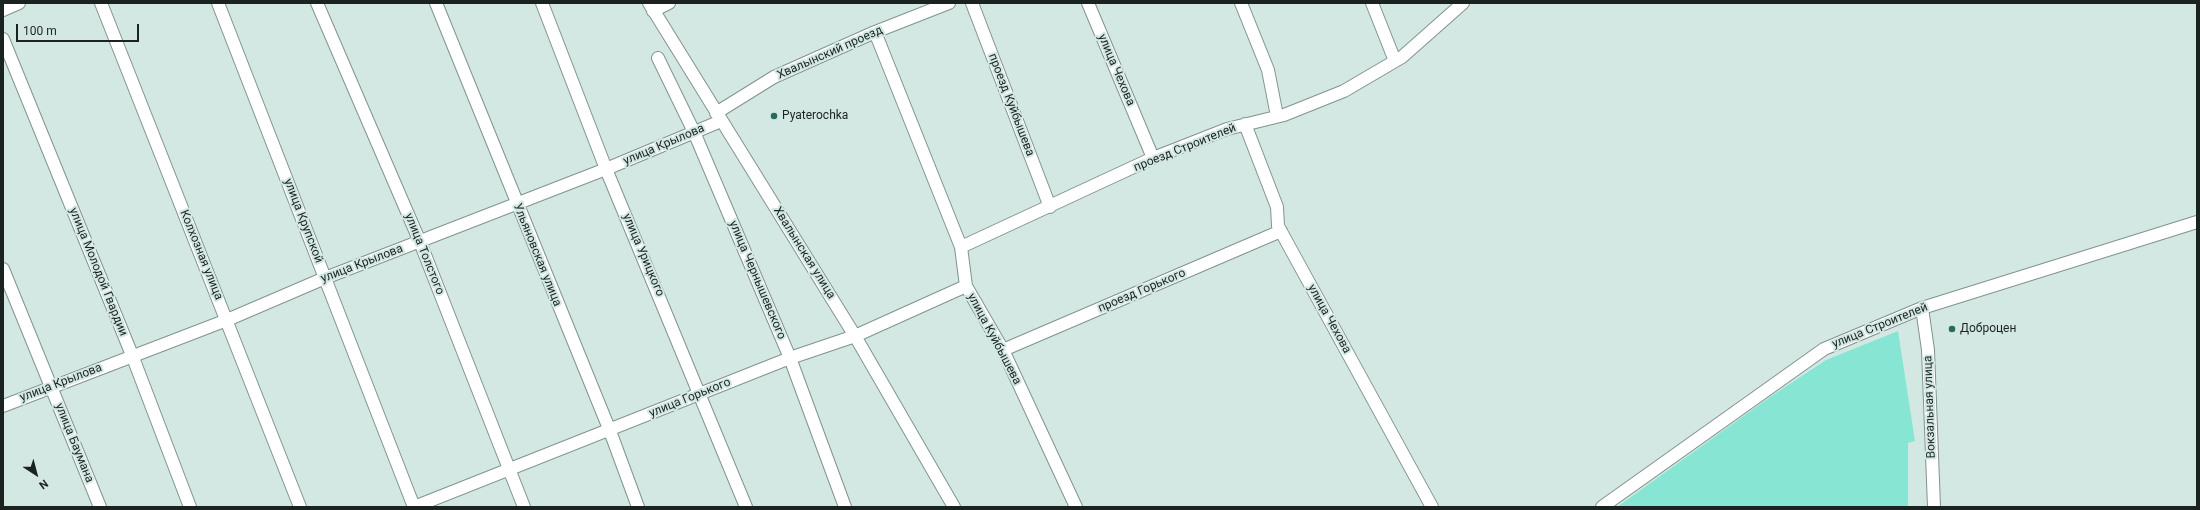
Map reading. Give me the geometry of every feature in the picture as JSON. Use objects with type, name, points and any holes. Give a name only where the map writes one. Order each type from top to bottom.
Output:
[{"type":"street","points":[[3,10],[19,3]]},
{"type":"street","name":"Колхозная улица","points":[[101,3],[121,58],[227,320],[300,507]]},
{"type":"street","name":"улица Крупской","points":[[218,3],[414,507]]},
{"type":"street","name":"улица Толстого","points":[[317,3],[420,242],[524,507]]},
{"type":"street","name":"Ульяновская улица","points":[[436,3],[516,204],[610,431],[638,507]]},
{"type":"street","name":"улица Урицкого","points":[[542,3],[606,169],[746,507]]},
{"type":"street","points":[[651,7],[669,3]]},
{"type":"street","name":"Хвалынский проезд","points":[[718,117],[774,77],[875,32],[949,3]]},
{"type":"street","name":"проезд Куйбышева","points":[[972,3],[1050,207]]},
{"type":"street","name":"улица Чехова","points":[[1088,3],[1153,158]]},
{"type":"street","points":[[1241,3],[1268,70],[1277,116]]},
{"type":"street","points":[[1372,3],[1395,61]]},
{"type":"street","name":"проезд Строителей","points":[[961,247],[1153,158],[1227,129],[1277,116],[1344,91],[1395,61],[1463,3]]},
{"type":"street","name":"Хвалынская улица","points":[[651,7],[855,336],[954,507]]},
{"type":"street","name":"улица Куйбышева","points":[[875,32],[961,247],[966,286],[1003,350],[1076,507]]},
{"type":"street","name":"улица Молодой Гвардии","points":[[3,39],[16,66],[132,355],[190,507]]},
{"type":"street","name":"улица Чернышевского","points":[[658,58],[694,132],[790,358],[845,507]]},
{"type":"street","name":"улица Крылова","points":[[3,406],[51,386],[227,320],[325,278],[606,169],[694,132],[718,117]]},
{"type":"street","name":"улица Чехова","points":[[1245,124],[1277,207],[1278,226],[1432,507]]},
{"type":"street","name":"улица Строителей","points":[[1602,507],[1824,349],[1922,308],[2197,222]]},
{"type":"street","name":"проезд Горького","points":[[1003,350],[1281,231]]},
{"type":"street","name":"улица Баумана","points":[[3,269],[100,507]]},
{"type":"street","name":"улица Горького","points":[[414,507],[610,431],[700,393],[790,358],[855,336],[966,286]]},
{"type":"street","name":"Вокзальная улица","points":[[1922,308],[1929,356],[1934,507]]},
{"type":"green space","points":[[1898,331],[1915,441],[1908,443],[1908,507],[1617,507],[1770,397],[1826,360]]},
{"type":"place","name":"Pyaterochka","points":[[774,116]]},
{"type":"place","name":"Доброцен","points":[[1952,329]]}]
